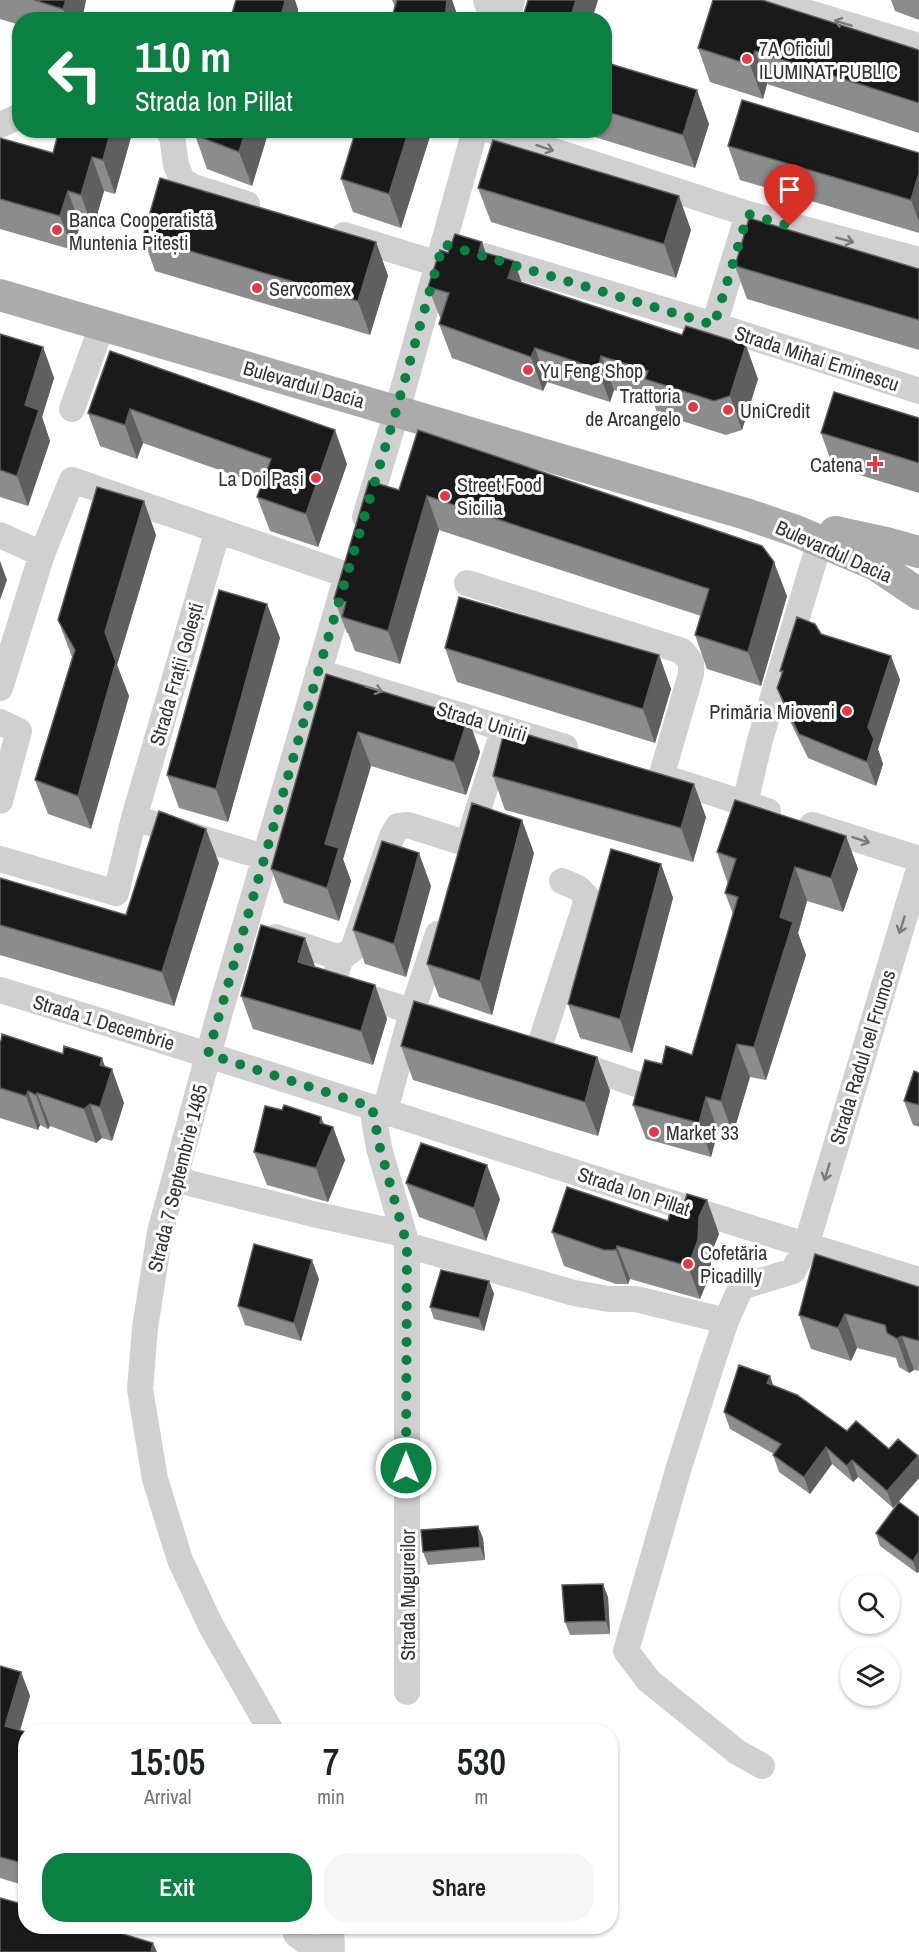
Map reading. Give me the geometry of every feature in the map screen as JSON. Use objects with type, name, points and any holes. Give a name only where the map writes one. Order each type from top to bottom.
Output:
[{"type":"main road","name":"Bulevardul Dacia","points":[[0,295],[746,514],[820,541],[876,565],[919,594]]},
{"type":"main road","name":"Bulevardul Dacia","points":[[746,514],[919,552]]},
{"type":"street","points":[[766,0],[919,46]]},
{"type":"street","points":[[172,138],[176,165],[182,180],[193,187],[266,210]]},
{"type":"street","name":"Strada 7 Septembrie 1485","points":[[267,1724],[211,1626],[180,1560],[155,1479],[140,1389],[145,1328],[158,1242],[208,1054],[474,138]]},
{"type":"street","points":[[514,138],[748,214],[919,260]]},
{"type":"street","name":"Strada Mihai Eminescu","points":[[714,325],[748,214]]},
{"type":"street","name":"Strada Mihai Eminescu","points":[[320,227],[441,254],[714,325],[919,391]]},
{"type":"street","points":[[72,409],[102,325]]},
{"type":"street","points":[[0,688],[42,554],[72,480],[218,530],[353,556]]},
{"type":"street","name":"Strada Frații Golești","points":[[0,859],[116,893],[134,818],[218,530]]},
{"type":"street","points":[[0,535],[42,554]]},
{"type":"street","points":[[745,803],[760,740],[820,541]]},
{"type":"street","points":[[467,583],[682,651],[691,662],[691,674],[650,773],[919,859]]},
{"type":"street","name":"Strada Unirii","points":[[318,672],[583,752]]},
{"type":"street","points":[[0,722],[19,731],[0,801]]},
{"type":"street","points":[[465,1028],[346,990],[336,984],[335,976],[341,958],[353,949],[392,836],[398,826],[408,825],[464,855],[504,728]]},
{"type":"street","points":[[134,818],[264,858]]},
{"type":"street","name":"Strada Radul cel Frumos","points":[[762,1766],[738,1752],[649,1681],[626,1650],[726,1321],[741,1287],[793,1271],[806,1246],[919,869]]},
{"type":"street","points":[[562,881],[578,888],[586,896],[585,906],[528,1047],[642,1086]]},
{"type":"street","points":[[378,1109],[446,911]]},
{"type":"street","points":[[245,927],[341,958]]},
{"type":"street","name":"Strada 1 Decembrie","points":[[0,990],[208,1054]]},
{"type":"street","name":"Strada Ion Pillat","points":[[208,1054],[806,1246],[919,1280]]},
{"type":"street","name":"Strada Mugureilor","points":[[378,1109],[380,1148],[406,1240],[407,1692]]},
{"type":"street","points":[[175,1178],[406,1240],[574,1293],[609,1299],[636,1299],[726,1321]]},
{"type":"street","points":[[297,1934],[319,1952]]},
{"type":"street","points":[[331,1934],[332,1952]]},
{"type":"building","points":[[34,0],[66,0],[63,9]]},
{"type":"building","points":[[236,0],[285,0],[282,12],[232,12]]},
{"type":"building","points":[[397,0],[447,0],[446,12],[393,12]]},
{"type":"building","points":[[528,0],[576,0],[572,12],[524,12]]},
{"type":"building","points":[[713,0],[762,0],[919,50],[919,103],[755,51],[750,65],[698,48]]},
{"type":"building","points":[[612,64],[697,90],[683,135],[612,113]]},
{"type":"building","points":[[742,100],[919,153],[919,173],[911,200],[728,146]]},
{"type":"building","points":[[0,138],[53,153],[57,138],[109,138],[103,160],[92,157],[81,195],[68,191],[60,216],[0,199]]},
{"type":"building","points":[[203,138],[243,138],[239,152]]},
{"type":"building","points":[[354,138],[406,138],[389,194],[341,179]]},
{"type":"building","points":[[493,140],[679,196],[664,244],[478,188]]},
{"type":"building","points":[[160,178],[376,242],[358,301],[143,237]]},
{"type":"building","points":[[749,218],[919,269],[919,320],[735,266]]},
{"type":"building","points":[[455,234],[482,242],[479,251],[514,261],[508,278],[682,335],[686,326],[746,345],[730,396],[714,401],[645,379],[648,371],[601,356],[598,369],[535,348],[531,357],[439,324],[449,293],[428,287],[440,250],[448,253]]},
{"type":"building","points":[[0,334],[43,347],[25,405],[39,410],[17,476],[0,470]]},
{"type":"building","points":[[110,351],[335,430],[306,514],[257,497],[271,459],[130,409],[125,425],[88,413]]},
{"type":"building","points":[[834,392],[919,418],[919,463],[821,433]]},
{"type":"building","points":[[418,430],[762,546],[774,562],[748,652],[695,635],[709,589],[427,496],[388,631],[342,617],[346,602],[334,599],[369,481],[399,490]]},
{"type":"building","points":[[97,487],[144,501],[105,632],[116,662],[78,796],[35,780],[75,650],[58,620]]},
{"type":"building","points":[[219,590],[267,604],[216,789],[167,775]]},
{"type":"building","points":[[459,597],[659,655],[643,709],[445,648]]},
{"type":"building","points":[[797,617],[815,624],[821,634],[891,656],[868,727],[874,739],[867,762],[799,734],[777,688]]},
{"type":"building","points":[[326,674],[468,718],[454,762],[358,732],[325,844],[339,848],[327,888],[271,869]]},
{"type":"building","points":[[505,728],[694,784],[681,828],[493,776]]},
{"type":"building","points":[[735,800],[846,836],[831,878],[795,867],[780,917],[793,922],[754,1047],[737,1044],[721,1101],[706,1097],[699,1123],[633,1105],[645,1060],[662,1064],[666,1046],[692,1055],[738,897],[725,893],[736,859],[717,852]]},
{"type":"building","points":[[472,803],[522,820],[480,981],[427,964]]},
{"type":"building","points":[[159,811],[206,829],[162,972],[0,925],[0,878],[126,915]]},
{"type":"building","points":[[382,841],[419,853],[394,944],[353,930]]},
{"type":"building","points":[[611,849],[661,864],[620,1019],[568,1004]]},
{"type":"building","points":[[261,925],[305,938],[298,962],[375,985],[361,1031],[241,996]]},
{"type":"building","points":[[414,1001],[597,1057],[585,1102],[401,1046]]},
{"type":"building","points":[[2,1034],[63,1054],[64,1046],[102,1058],[100,1065],[112,1069],[100,1107],[90,1104],[84,1109],[37,1093],[36,1095],[28,1091],[26,1096],[0,1088]]},
{"type":"building","points":[[914,1071],[919,1073],[919,1105],[904,1101]]},
{"type":"building","points":[[284,1105],[321,1117],[320,1123],[333,1127],[316,1168],[254,1152],[265,1106],[282,1110]]},
{"type":"building","points":[[421,1143],[487,1165],[474,1208],[406,1183]]},
{"type":"building","points":[[567,1187],[668,1221],[672,1202],[683,1207],[687,1194],[707,1200],[699,1217],[698,1240],[688,1266],[617,1246],[616,1250],[604,1250],[552,1232]]},
{"type":"building","points":[[254,1244],[312,1260],[294,1323],[238,1306]]},
{"type":"building","points":[[815,1254],[919,1287],[919,1341],[902,1336],[897,1339],[887,1333],[885,1325],[845,1314],[838,1328],[799,1315]]},
{"type":"building","points":[[441,1270],[489,1281],[479,1318],[430,1307]]},
{"type":"building","points":[[739,1365],[770,1376],[767,1383],[797,1395],[847,1431],[856,1421],[889,1449],[898,1439],[918,1456],[887,1491],[852,1460],[847,1466],[826,1447],[804,1477],[773,1455],[781,1444],[724,1412]]},
{"type":"building","points":[[899,1502],[919,1517],[919,1552],[913,1561],[876,1533]]},
{"type":"building","points":[[478,1526],[480,1547],[423,1552],[421,1530]]},
{"type":"building","points":[[603,1584],[606,1621],[565,1622],[562,1585]]},
{"type":"building","points":[[0,1666],[21,1672],[5,1726],[18,1730],[18,1862],[0,1857]]},
{"type":"building","points":[[0,1898],[18,1903],[18,1934],[123,1934],[153,1943],[151,1952],[0,1952]]},
{"type":"place","name":"7A Oficiul ILUMINAT PUBLIC","points":[[747,59]]},
{"type":"place","name":"Banca Cooperatistă Muntenia Pitești","points":[[57,230]]},
{"type":"place","name":"Servcomex","points":[[257,288]]},
{"type":"place","name":"Yu Feng Shop","points":[[528,370]]},
{"type":"place","name":"Trattoria de Arcangelo","points":[[693,407]]},
{"type":"place","name":"UniCredit","points":[[728,410]]},
{"type":"place","name":"Catena","points":[[875,464]]},
{"type":"place","name":"La Doi Pași","points":[[316,478]]},
{"type":"place","name":"Street Food Sicilia","points":[[445,496]]},
{"type":"place","name":"Primăria Mioveni","points":[[847,711]]},
{"type":"place","name":"Market 33","points":[[654,1132]]},
{"type":"place","name":"Cofetăria Picadilly","points":[[688,1264]]},
{"type":"route","points":[[406,1468],[407,1245],[380,1148],[372,1107],[208,1054],[443,244],[714,325],[748,214],[790,226]]}]
